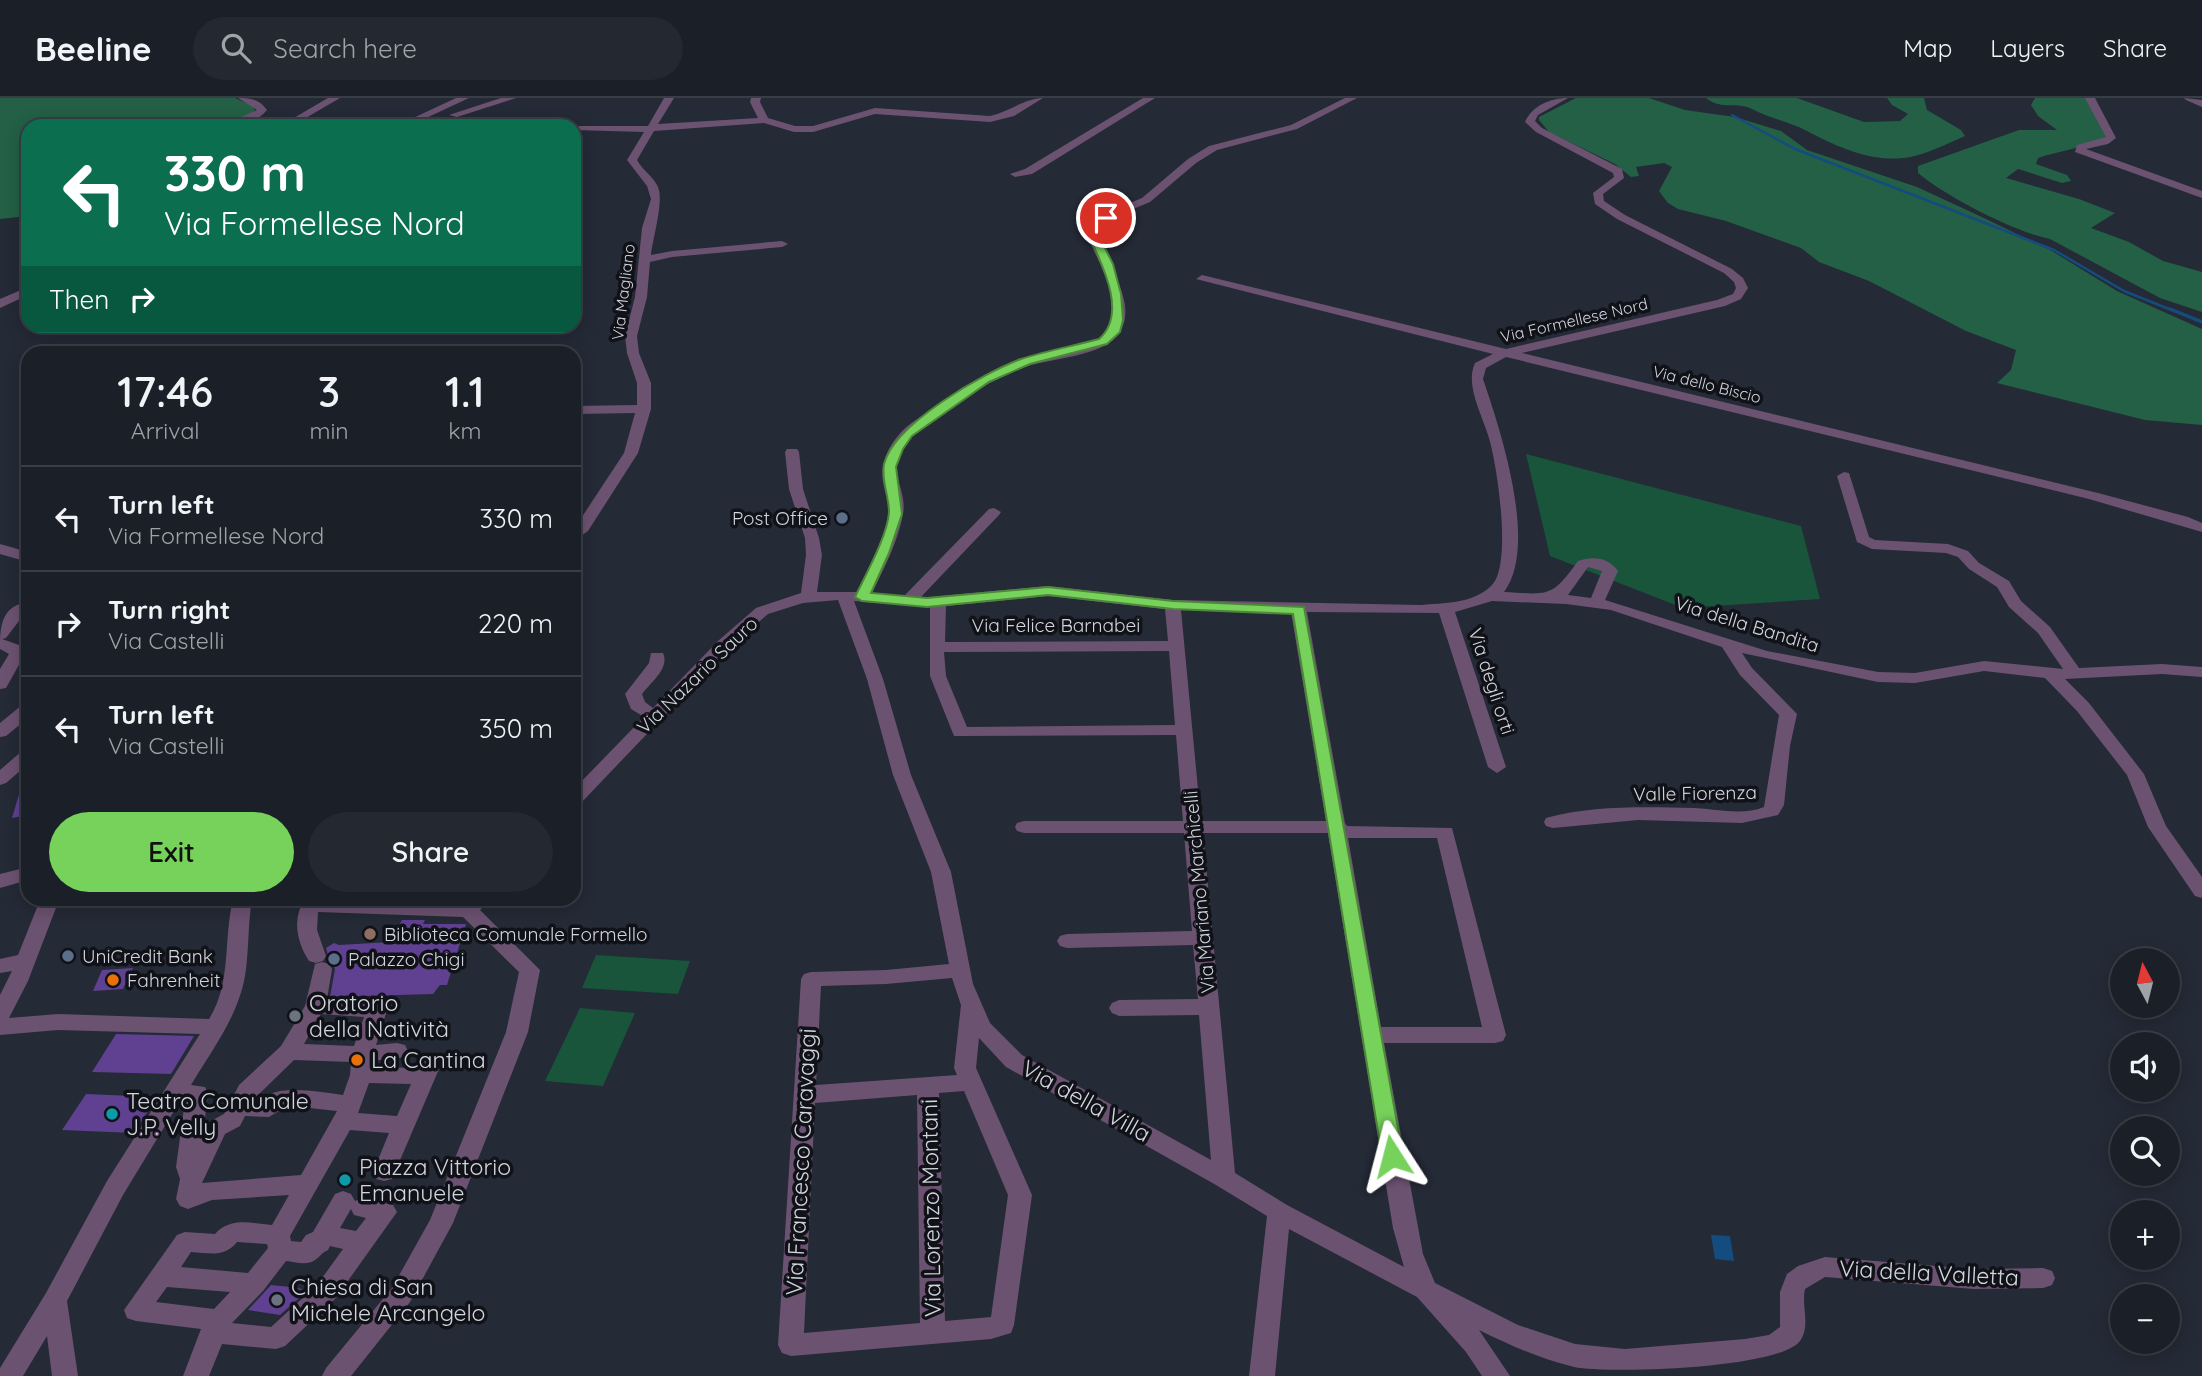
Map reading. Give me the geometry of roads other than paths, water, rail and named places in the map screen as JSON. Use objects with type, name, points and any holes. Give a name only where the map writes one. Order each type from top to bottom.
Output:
[{"type":"street","points":[[243,98],[258,104],[262,110],[258,115],[246,119]]},
{"type":"street","points":[[296,119],[335,98]]},
{"type":"street","points":[[416,119],[464,98]]},
{"type":"street","points":[[432,112],[454,115],[511,98]]},
{"type":"street","name":"Via Magliano","points":[[581,530],[631,453],[644,410],[645,388],[635,362],[631,340],[641,301],[648,228],[656,195],[652,185],[632,160],[668,98]]},
{"type":"street","points":[[757,98],[755,102],[764,120]]},
{"type":"street","points":[[581,127],[649,128],[764,120],[794,129],[813,130],[873,108],[993,119],[1011,114],[1038,98]]},
{"type":"street","points":[[1015,174],[1028,172],[1150,98]]},
{"type":"street","points":[[1352,98],[1290,129],[1213,148],[1146,200],[1115,213],[1098,224],[1094,238],[1107,264],[1115,294],[1118,320],[1114,332],[1103,342],[1026,362],[985,379],[908,433],[897,448],[890,467],[895,514],[883,553],[853,596],[907,602],[939,602],[1048,591],[1173,605],[1299,610],[1446,609],[1471,604],[1490,596]]},
{"type":"street","name":"Via Formellese Nord","points":[[1490,596],[1501,586],[1508,567],[1508,506],[1498,440],[1476,376],[1483,363],[1502,354],[1721,303],[1737,296],[1742,288],[1739,280],[1728,271],[1625,219],[1601,203],[1597,197],[1598,192],[1619,178],[1618,171],[1530,122],[1532,115],[1563,98]]},
{"type":"street","points":[[2090,98],[2111,138],[2105,142],[2081,147],[2079,150],[2202,195]]},
{"type":"street","points":[[2189,98],[2202,104]]},
{"type":"street","points":[[454,115],[455,119]]},
{"type":"street","points":[[644,260],[664,255],[782,244]]},
{"type":"street","name":"Via dello Biscio","points":[[1202,279],[2093,496],[2183,520],[2201,528]]},
{"type":"street","points":[[1,303],[21,294]]},
{"type":"street","points":[[581,410],[644,410]]},
{"type":"street","points":[[792,453],[796,489],[812,538],[814,555],[808,597]]},
{"type":"street","points":[[1844,476],[1862,539],[1875,544],[1948,549],[1963,554],[1974,566],[2003,584],[2015,604],[2042,627],[2075,674]]},
{"type":"street","points":[[907,602],[994,512]]},
{"type":"street","points":[[0,549],[21,555]]},
{"type":"street","points":[[1550,598],[1566,589],[1582,565],[1594,562],[1606,566],[1610,571],[1603,592],[1595,603]]},
{"type":"street","name":"Via Nazario Sauro","points":[[581,793],[724,644],[762,611],[808,597],[853,596]]},
{"type":"street","name":"Via della Villa","points":[[853,596],[902,775],[941,872],[960,970],[981,1027],[1014,1061],[1224,1178],[1279,1212],[1426,1290],[1475,1344],[1497,1376]]},
{"type":"street","name":"Via della Bandita","points":[[1490,596],[1595,603],[1641,613],[1800,664],[1878,677],[1920,677],[1979,666],[2075,674],[2162,669],[2202,672]]},
{"type":"street","points":[[939,602],[936,647],[938,676],[960,732],[1184,730]]},
{"type":"street","name":"Via Mariano Marchicelli","points":[[1173,605],[1224,1178]]},
{"type":"street","points":[[0,635],[20,609]]},
{"type":"street","name":"Via degli orti","points":[[1446,609],[1497,767]]},
{"type":"street","points":[[1299,610],[1405,1228],[1410,1254],[1426,1290]]},
{"type":"street","name":"Valle Fiorenza","points":[[1553,822],[1593,816],[1752,816],[1771,811],[1775,805],[1781,746],[1788,714],[1742,666],[1728,643]]},
{"type":"street","points":[[0,644],[13,648],[17,654],[0,684]]},
{"type":"street","name":"Via Felice Barnabei","points":[[936,647],[1177,646]]},
{"type":"street","points":[[654,716],[637,705],[632,694],[657,664],[657,656]]},
{"type":"street","points":[[2050,673],[2083,706],[2135,774],[2157,827],[2202,891]]},
{"type":"street","points":[[0,732],[21,715]]},
{"type":"street","points":[[0,779],[21,761]]},
{"type":"street","points":[[1024,827],[1445,832],[1495,1035],[1373,1035]]},
{"type":"street","points":[[0,881],[21,875]]},
{"type":"street","points":[[0,1015],[47,906]]},
{"type":"street","points":[[9,1376],[55,1301],[115,1188],[224,1013],[236,971],[241,906]]},
{"type":"street","points":[[307,1184],[206,1191],[202,1196],[188,1199],[191,1180],[217,1128],[232,1120],[247,1091],[289,1052],[315,1006],[319,963],[306,928],[308,906]]},
{"type":"street","points":[[366,906],[438,911],[464,906]]},
{"type":"street","points":[[335,1376],[401,1295],[441,1223],[517,1032],[530,970],[476,906]]},
{"type":"street","points":[[1067,942],[1203,937]]},
{"type":"street","points":[[0,966],[25,961]]},
{"type":"street","name":"Via Francesco Caravaggi","points":[[933,1331],[791,1345],[811,979],[886,977],[960,970]]},
{"type":"street","points":[[933,1331],[1002,1325],[1020,1195],[965,1068],[971,1003]]},
{"type":"street","points":[[196,1376],[215,1326],[254,1284],[279,1243],[307,1184],[347,1113],[377,1010],[315,1006]]},
{"type":"street","points":[[1119,1008],[1209,1007]]},
{"type":"street","points":[[0,1027],[58,1023],[216,1027]]},
{"type":"street","points":[[362,1064],[397,1051]]},
{"type":"street","points":[[289,1052],[362,1064],[428,1069],[384,1172]]},
{"type":"street","points":[[803,1095],[972,1082]]},
{"type":"street","name":"Via Lorenzo Montani","points":[[928,1086],[933,1331]]},
{"type":"street","points":[[176,1093],[197,1093],[187,1167],[191,1180]]},
{"type":"street","points":[[240,1107],[269,1108],[278,1100],[300,1098],[347,1113],[403,1125]]},
{"type":"street","points":[[353,1204],[385,1212],[326,1292],[276,1338],[135,1310],[185,1242],[221,1244],[230,1232],[279,1243],[307,1253],[314,1242],[320,1243],[324,1235],[353,1204]]},
{"type":"street","points":[[1262,1376],[1279,1212]]},
{"type":"street","points":[[324,1235],[361,1242]]},
{"type":"street","name":"Via della Valletta","points":[[1426,1290],[1528,1342],[1571,1355],[1629,1360],[1758,1348],[1779,1342],[1787,1338],[1792,1331],[1792,1289],[1795,1281],[1806,1273],[1825,1268],[1974,1279],[2043,1278]]},
{"type":"street","points":[[162,1276],[254,1284]]},
{"type":"street","points":[[55,1301],[65,1376]]},
{"type":"water","points":[[1711,1235],[1730,1236],[1734,1261],[1715,1259]]},
{"type":"waterway","points":[[1732,115],[1795,149],[2054,250],[2124,291],[2174,311]]},
{"type":"waterway","points":[[2170,309],[2202,322]]},
{"type":"place","name":"Post Office","points":[[842,518]]},
{"type":"place","name":"Biblioteca Comunale Formello","points":[[370,934]]},
{"type":"place","name":"UniCredit Bank","points":[[68,956]]},
{"type":"place","name":"Palazzo Chigi","points":[[334,959]]},
{"type":"place","name":"Fahrenheit","points":[[113,980]]},
{"type":"place","name":"Oratorio della Natività","points":[[295,1016]]},
{"type":"place","name":"La Cantina","points":[[357,1060]]},
{"type":"place","name":"Teatro Comunale J.P. Velly","points":[[112,1114]]},
{"type":"place","name":"Piazza Vittorio Emanuele","points":[[345,1180]]},
{"type":"place","name":"Chiesa di San Michele Arcangelo","points":[[277,1300]]}]
